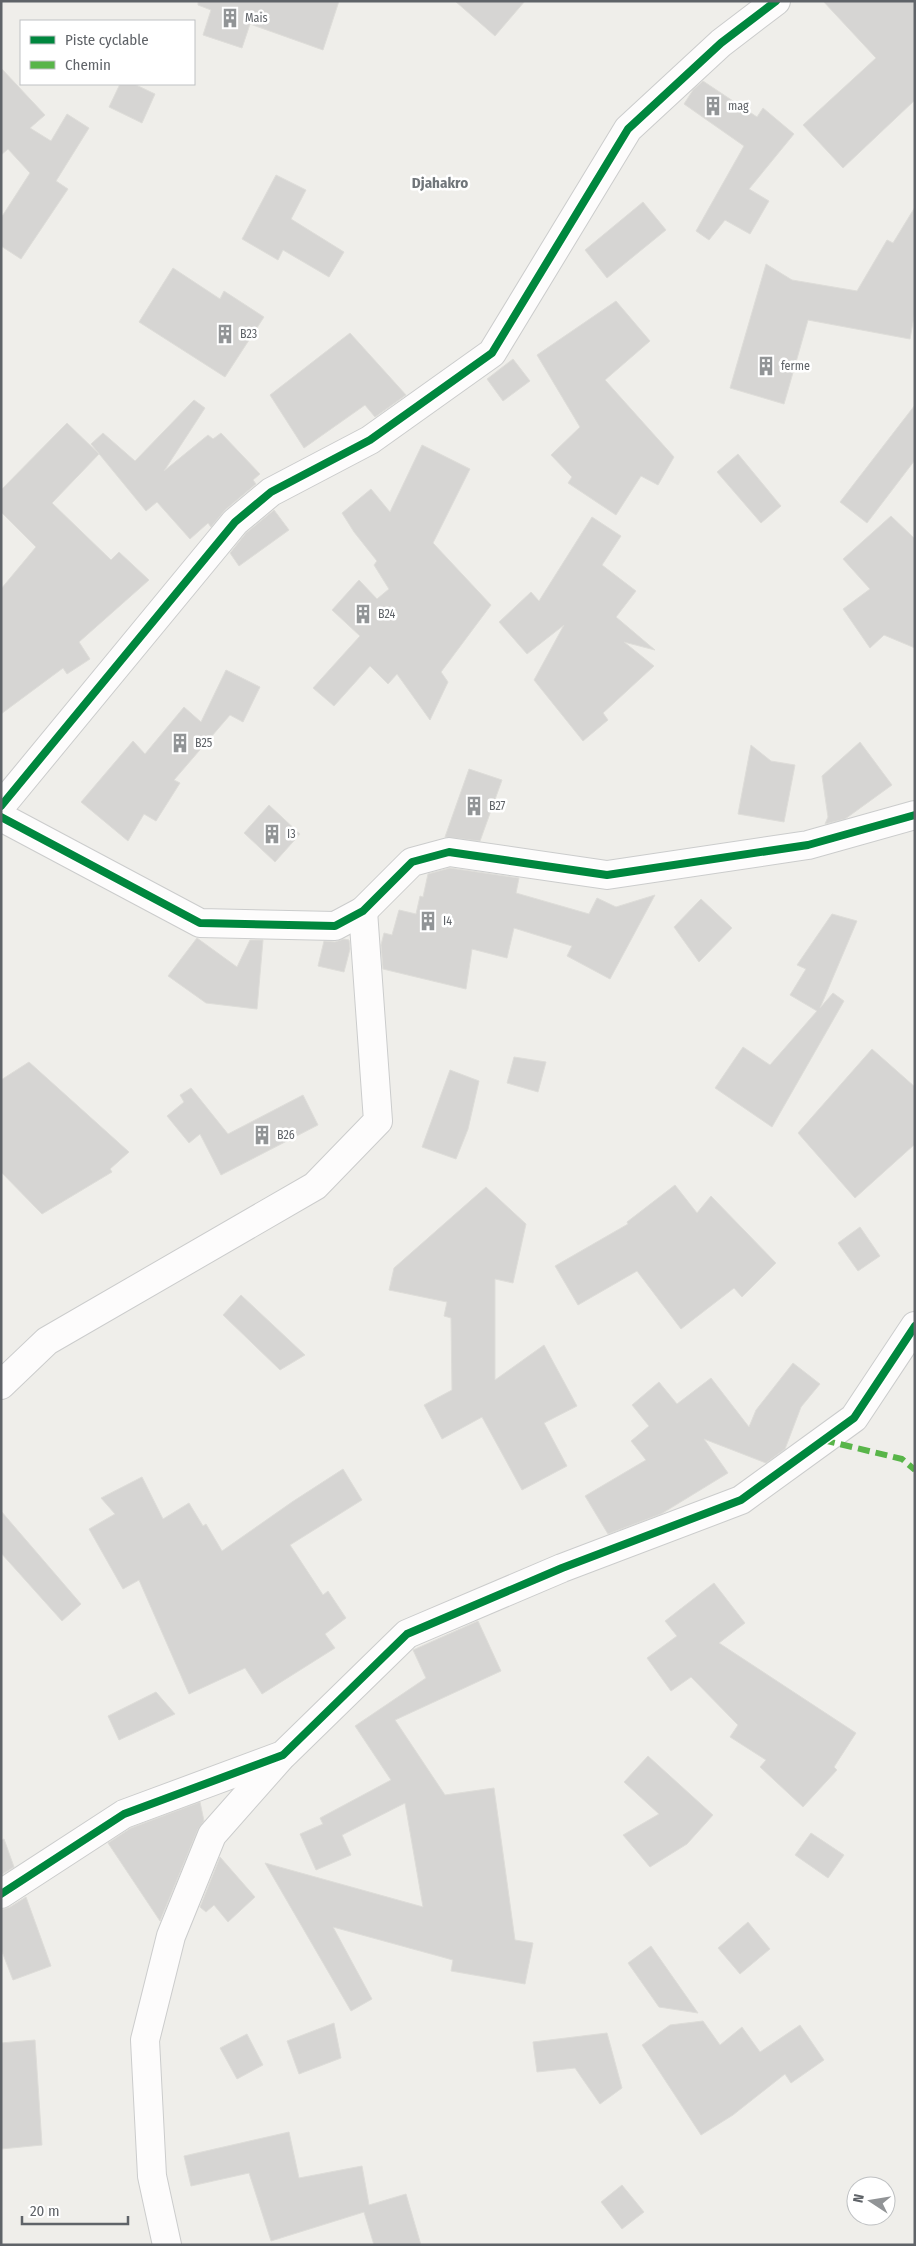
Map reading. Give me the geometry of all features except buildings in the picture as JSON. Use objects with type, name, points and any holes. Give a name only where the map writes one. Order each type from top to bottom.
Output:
[{"type":"street","points":[[1,806],[235,522],[271,492],[370,440],[492,354],[628,130],[721,43],[776,1]]},
{"type":"street","points":[[1,818],[200,923],[335,926],[362,911],[412,862],[449,852],[608,875],[808,845],[915,815]]},
{"type":"street","points":[[1,1385],[47,1342],[316,1186],[378,1121],[362,911]]},
{"type":"street","points":[[167,2245],[152,2176],[145,2040],[171,1936],[212,1836],[282,1755],[407,1634],[562,1568],[741,1500],[854,1418],[915,1326]]},
{"type":"street","points":[[1,1894],[124,1814],[282,1755]]},
{"type":"marked path","points":[[823,1440],[902,1459],[915,1470]]},
{"type":"cycle path","points":[[1,806],[235,522],[271,492],[370,440],[492,353],[628,129],[721,43],[776,1]]},
{"type":"cycle path","points":[[1,817],[200,923],[335,926],[363,911],[412,862],[449,852],[607,875],[808,845],[915,815]]},
{"type":"cycle path","points":[[1,1894],[124,1814],[283,1755],[407,1634],[562,1568],[741,1500],[854,1418],[915,1326]]},
{"type":"place","name":"Mais","points":[[230,18]]},
{"type":"place","name":"mag","points":[[713,106]]},
{"type":"place","name":"B23","points":[[225,334]]},
{"type":"place","name":"ferme","points":[[766,366]]},
{"type":"place","name":"B24","points":[[363,614]]},
{"type":"place","name":"B25","points":[[180,743]]},
{"type":"place","name":"B27","points":[[474,806]]},
{"type":"place","name":"I3","points":[[272,834]]},
{"type":"place","name":"I4","points":[[428,921]]},
{"type":"place","name":"B26","points":[[262,1135]]},
{"type":"district","name":"Djahakro","points":[[440,183]]}]
